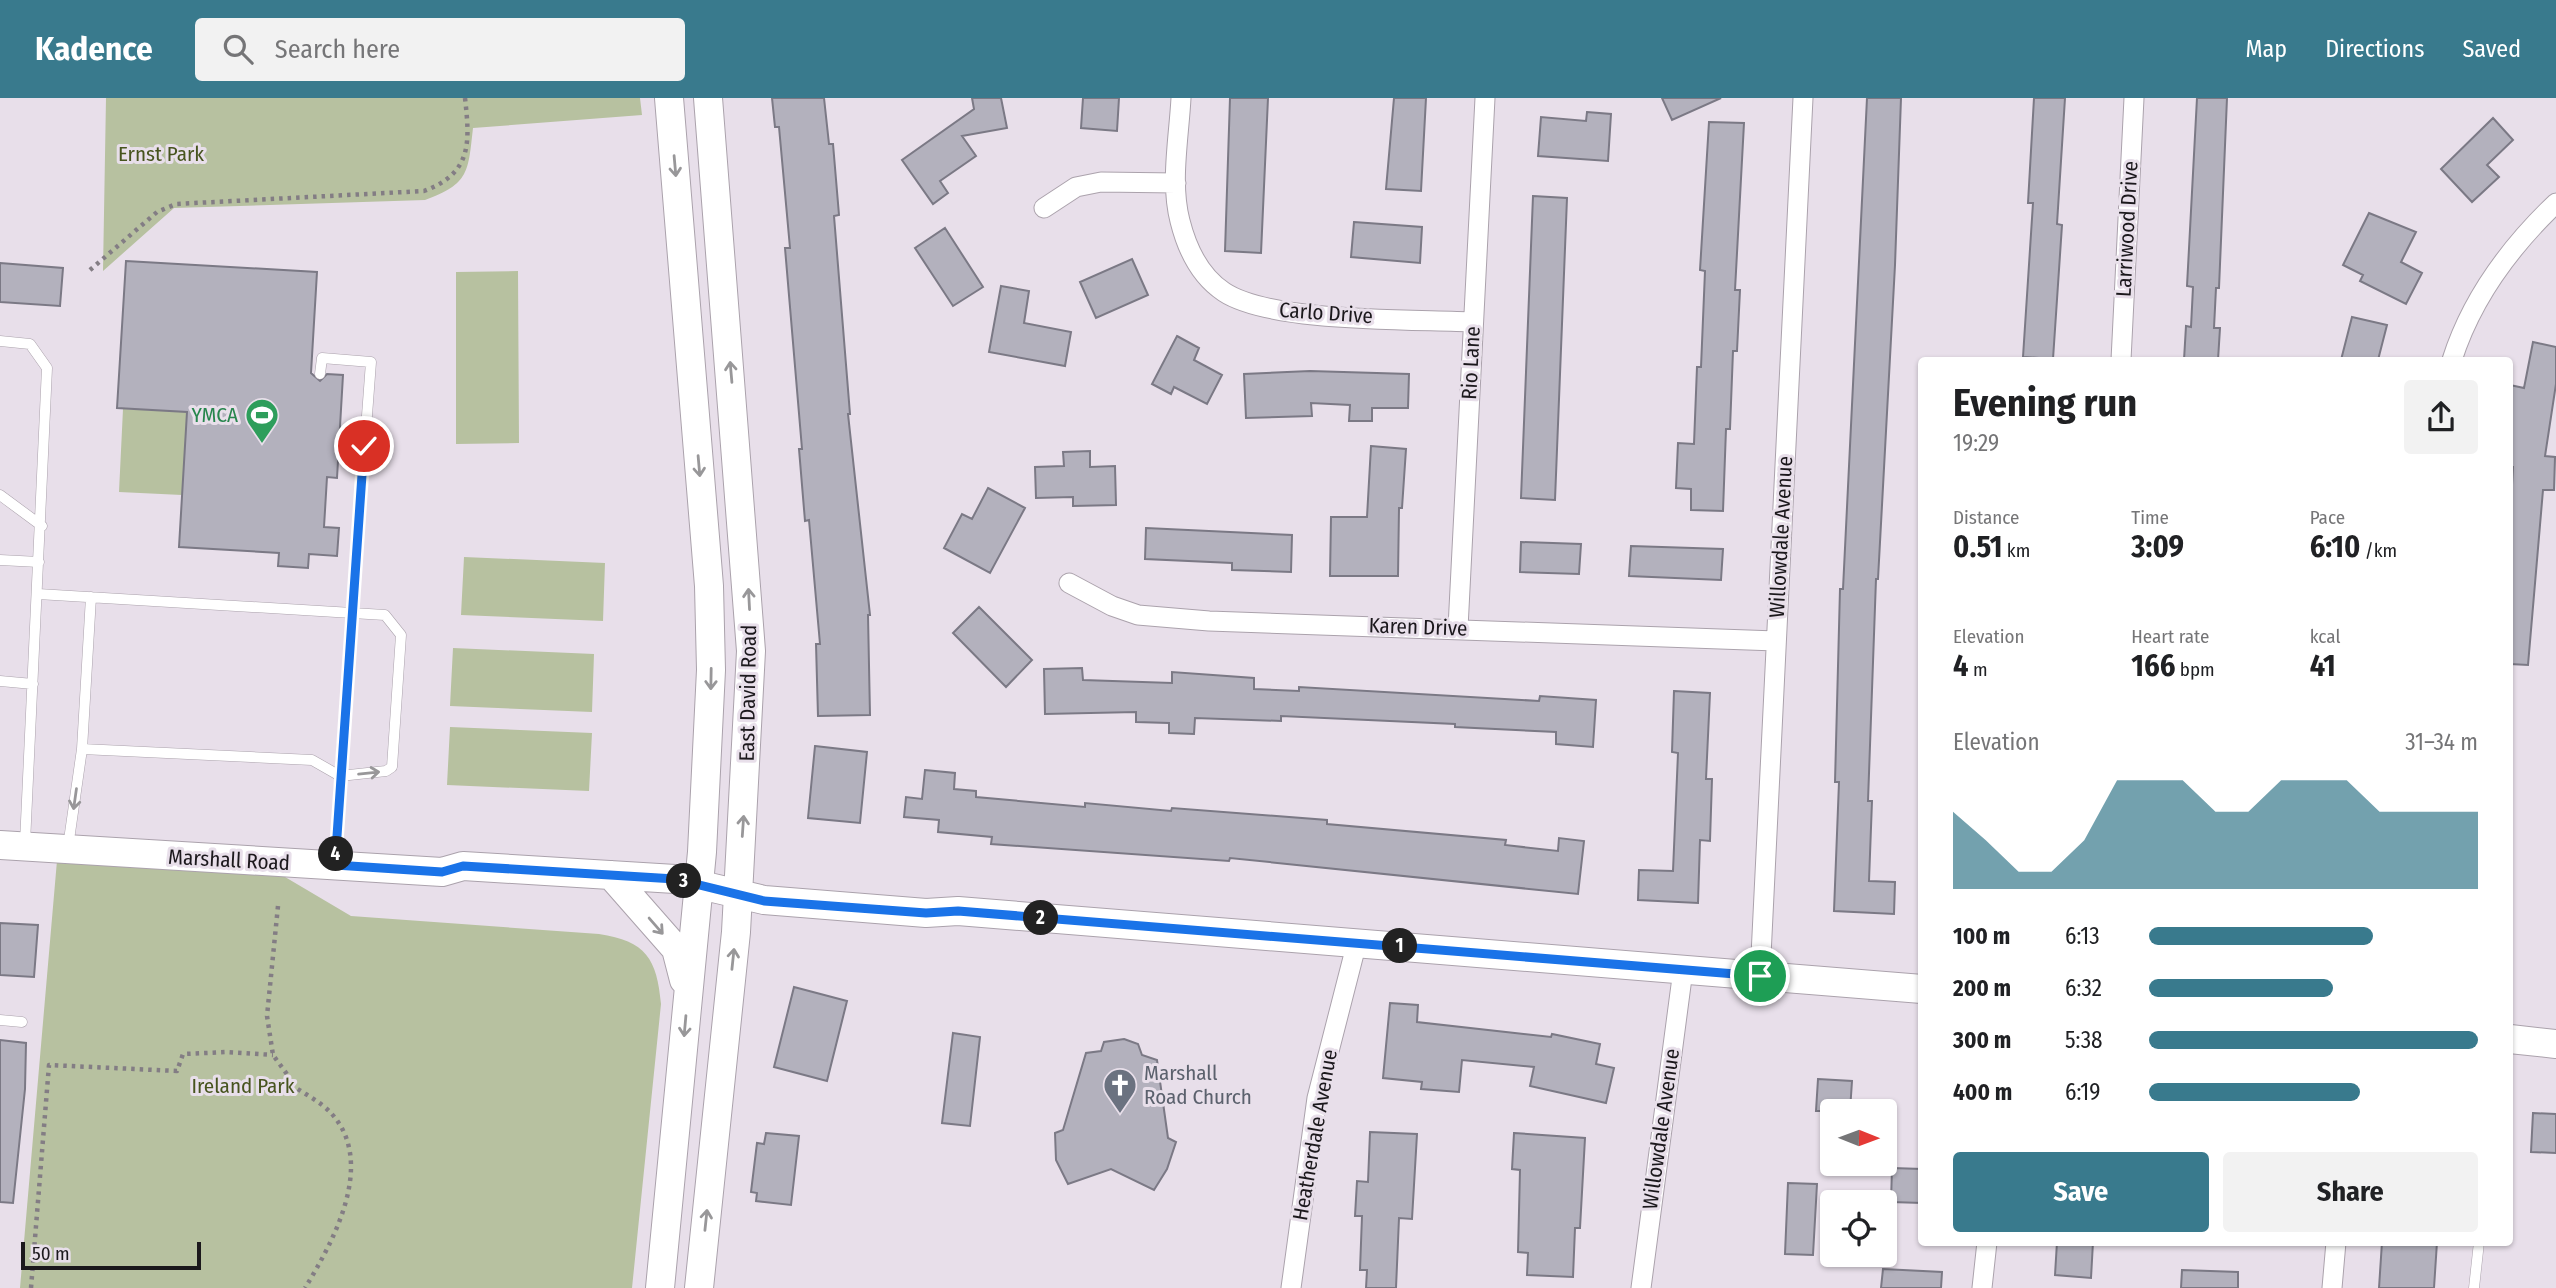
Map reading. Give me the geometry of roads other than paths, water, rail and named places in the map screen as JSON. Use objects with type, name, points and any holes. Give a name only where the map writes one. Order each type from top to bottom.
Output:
[{"type":"street","name":"East David Road","points":[[660,1288],[710,748],[709,586],[669,98]]},
{"type":"street","name":"East David Road","points":[[699,1288],[738,894],[751,651],[708,98]]},
{"type":"street","name":"Carlo Drive","points":[[1181,98],[1176,183],[1179,219],[1189,251],[1203,273],[1224,292],[1246,303],[1279,312],[1473,322]]},
{"type":"street","name":"Rio Lane","points":[[1458,628],[1485,98]]},
{"type":"street","name":"Willowdale Avenue","points":[[1760,976],[1803,98]]},
{"type":"street","name":"Larriwood Drive","points":[[2121,357],[2134,98]]},
{"type":"street","points":[[1045,208],[1076,187],[1089,184],[1176,183]]},
{"type":"street","points":[[2453,357],[2477,304],[2503,262],[2556,203]]},
{"type":"street","name":"Karen Drive","points":[[1069,583],[1112,606],[1138,615],[1209,621],[1776,641]]},
{"type":"street","name":"Marshall Road","points":[[12,846],[442,872],[463,866],[675,879],[764,901],[926,913],[958,911],[1918,989]]},
{"type":"street","points":[[611,875],[676,949],[688,993]]},
{"type":"street","name":"Heatherdale Avenue","points":[[1291,1288],[1315,1111],[1357,942]]},
{"type":"street","name":"Willowdale Avenue","points":[[1641,1288],[1683,970]]},
{"type":"street","points":[[2513,1039],[2556,1044]]},
{"type":"street","points":[[1982,1288],[1987,1246]]},
{"type":"street","points":[[2332,1288],[2336,1246]]},
{"type":"lane","points":[[0,341],[30,344],[47,368],[33,684],[12,846]]},
{"type":"lane","points":[[320,374],[322,358],[371,362],[335,865]]},
{"type":"lane","points":[[0,495],[42,526]]},
{"type":"lane","points":[[0,560],[40,562]]},
{"type":"lane","points":[[38,594],[385,615],[401,635],[392,767],[386,771],[340,776],[312,760],[82,749]]},
{"type":"lane","points":[[68,850],[82,749],[90,597]]},
{"type":"lane","points":[[0,681],[33,684]]},
{"type":"lane","points":[[0,1020],[22,1022]]},
{"type":"lane","points":[[2474,1288],[2479,1246]]},
{"type":"place","name":"YMCA","points":[[262,445]]},
{"type":"place","name":"Marshall Road Church","points":[[1120,1115]]},
{"type":"park label","name":"Ernst Park","points":[[161,154]]},
{"type":"park label","name":"Ireland Park","points":[[243,1086]]}]
